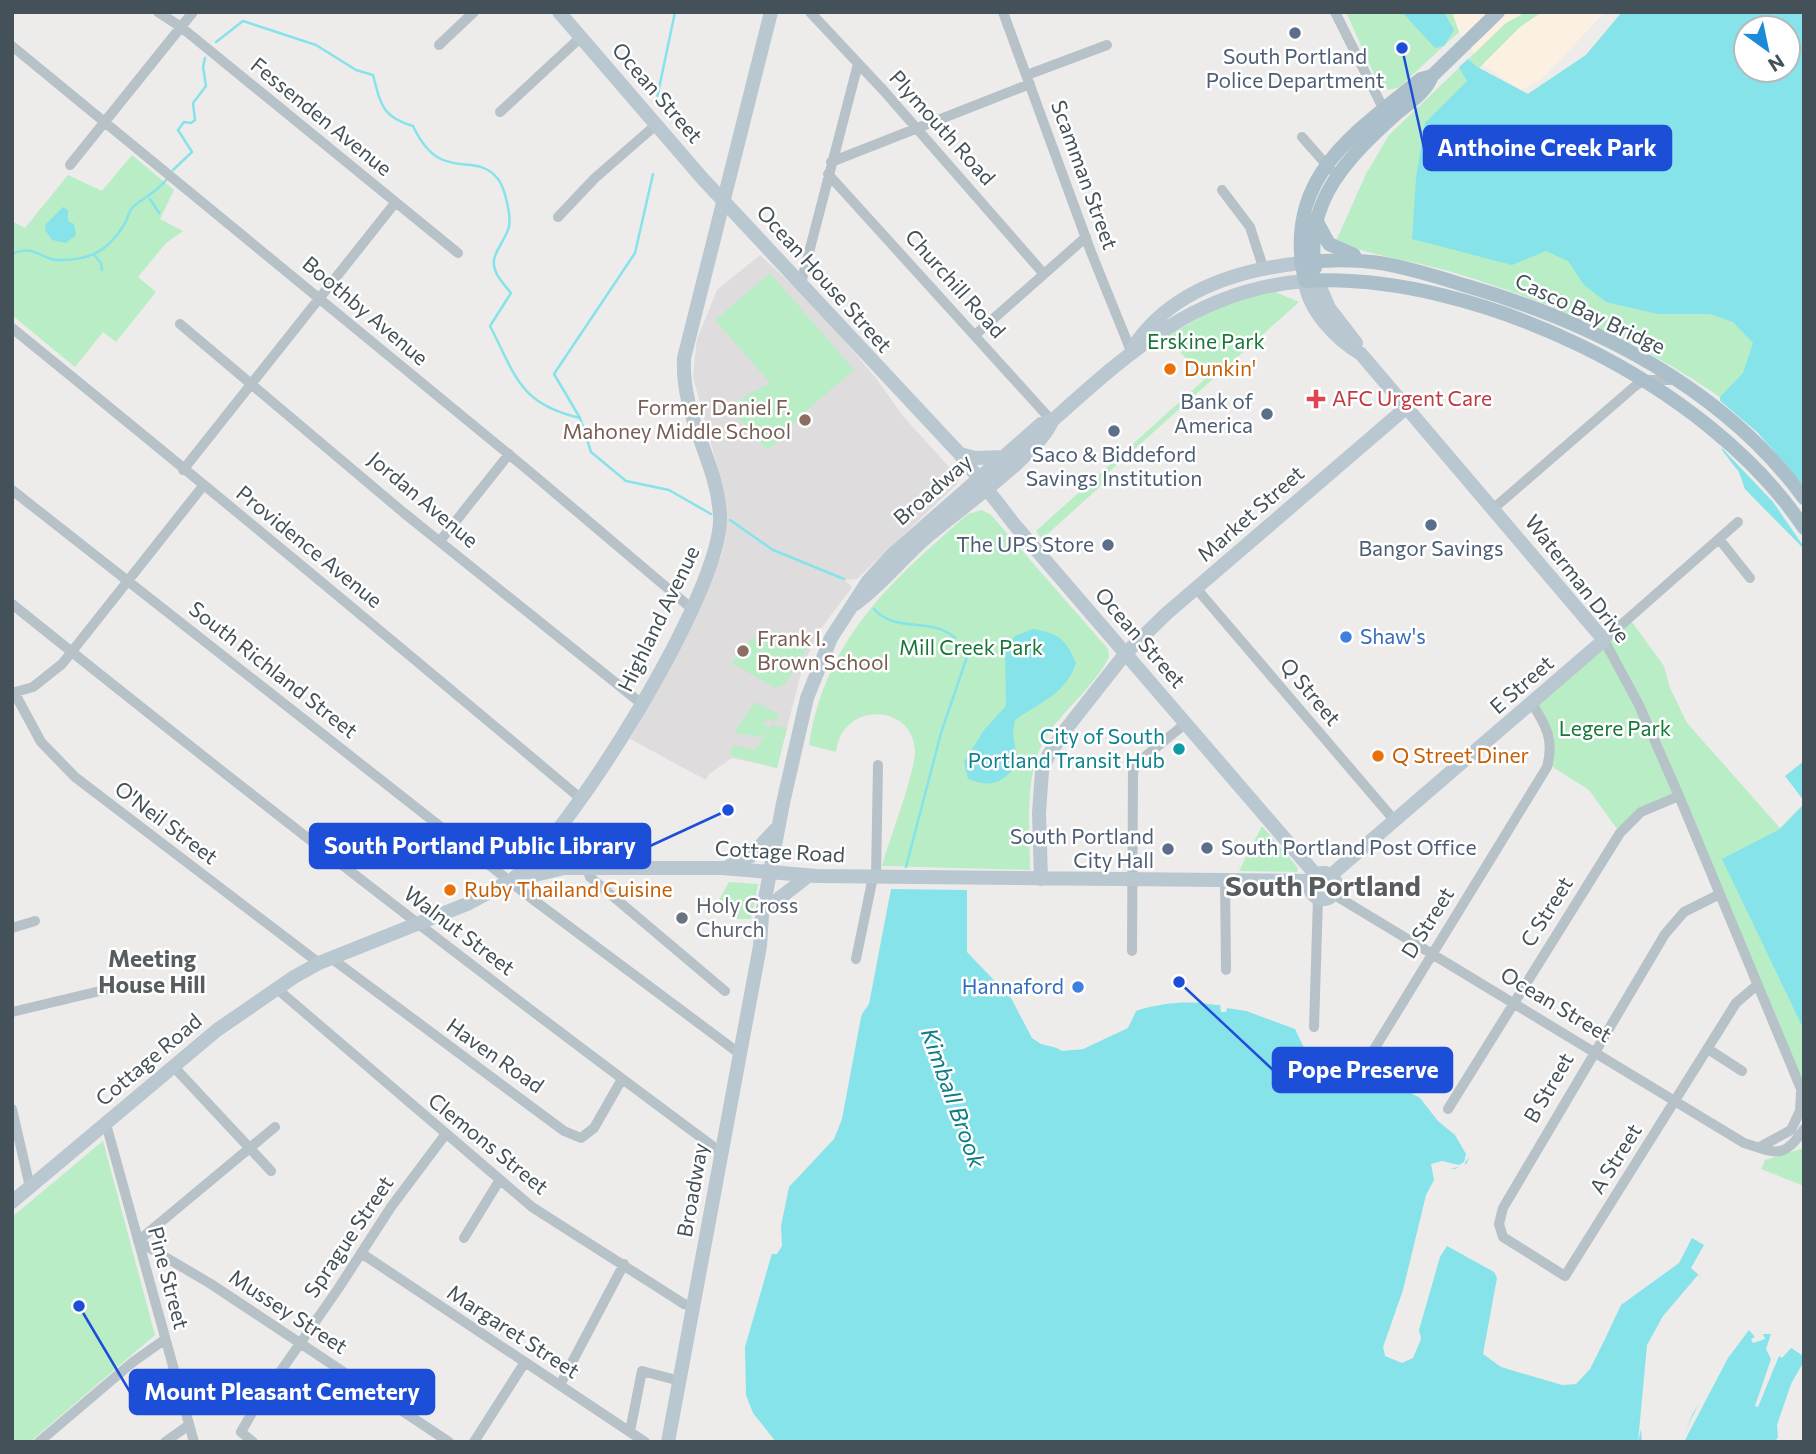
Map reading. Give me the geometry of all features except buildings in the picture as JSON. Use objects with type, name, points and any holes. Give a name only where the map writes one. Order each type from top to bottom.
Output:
[{"type":"main road","points":[[1307,262],[1320,204],[1336,176],[1386,115],[1421,79],[1432,75],[1498,12]]},
{"type":"main road","points":[[1307,262],[1299,242],[1304,209],[1325,163],[1350,137],[1386,115]]},
{"type":"main road","points":[[1315,220],[1329,244],[1362,258]]},
{"type":"main road","name":"Casco Bay Bridge","points":[[1307,262],[1362,258],[1413,268],[1525,304],[1599,336],[1679,381],[1745,433],[1804,498]]},
{"type":"main road","name":"Waterman Drive","points":[[1307,262],[1311,280]]},
{"type":"main road","name":"Casco Bay Bridge","points":[[1311,280],[1377,283],[1474,306],[1572,343],[1669,395],[1743,455],[1770,484],[1804,528]]},
{"type":"street","name":"Fessenden Avenue","points":[[158,12],[181,27],[458,253]]},
{"type":"street","points":[[70,165],[193,12]]},
{"type":"street","points":[[439,45],[474,12]]},
{"type":"street","name":"Ocean Street","points":[[559,12],[724,201]]},
{"type":"street","name":"Highland Avenue","points":[[510,881],[542,851],[642,704],[691,608],[716,548],[720,519],[718,501],[687,401],[684,358],[771,12]]},
{"type":"street","name":"Plymouth Road","points":[[810,12],[1043,273]]},
{"type":"street","name":"Scamman Street","points":[[1003,12],[1131,351]]},
{"type":"street","points":[[1335,12],[1386,115]]},
{"type":"street","points":[[500,112],[581,37]]},
{"type":"street","points":[[831,162],[1107,45]]},
{"type":"street","name":"Boothby Avenue","points":[[12,46],[509,454],[691,608]]},
{"type":"street","points":[[801,283],[858,64]]},
{"type":"street","points":[[558,217],[595,178],[657,124]]},
{"type":"street","points":[[1302,137],[1336,176]]},
{"type":"street","name":"Churchill Road","points":[[828,174],[1052,421]]},
{"type":"street","points":[[1222,190],[1250,228],[1263,267]]},
{"type":"street","name":"Ocean House Street","points":[[724,201],[892,385],[959,453],[980,485]]},
{"type":"street","points":[[183,470],[395,204]]},
{"type":"street","points":[[975,335],[1086,237]]},
{"type":"street","name":"Broadway","points":[[1131,351],[1144,330],[1192,293],[1232,276],[1263,267],[1307,262]]},
{"type":"street","name":"Broadway","points":[[760,946],[772,904],[778,826],[794,765],[807,698],[817,667],[831,638],[868,581],[893,554],[1042,439],[1052,421],[1131,351],[1152,340],[1186,315],[1219,299],[1266,285],[1311,280]]},
{"type":"street","name":"Waterman Drive","points":[[1311,280],[1308,297],[1325,322],[1349,347],[1360,354],[1604,640],[1639,705],[1679,796],[1803,1094]]},
{"type":"street","name":"Jordan Avenue","points":[[180,324],[440,541],[642,704]]},
{"type":"street","name":"Providence Avenue","points":[[12,328],[202,486],[331,588],[580,798]]},
{"type":"street","points":[[1494,508],[1644,380],[1660,378],[1679,381]]},
{"type":"street","name":"Ocean House Street","points":[[892,385],[903,405],[980,485]]},
{"type":"street","name":"Market Street","points":[[1041,879],[1039,813],[1045,764],[1066,729],[1125,654],[1196,588],[1406,407]]},
{"type":"street","name":"Broadway","points":[[980,485],[1004,457],[1041,424],[1052,421]]},
{"type":"street","points":[[959,453],[975,458],[1004,457]]},
{"type":"street","points":[[440,541],[509,454]]},
{"type":"street","name":"Ocean Street","points":[[980,485],[1003,519],[1014,524],[1319,877],[1312,893],[1318,898]]},
{"type":"street","points":[[13,692],[33,687],[52,674],[72,653],[202,486]]},
{"type":"street","name":"South Richland Street","points":[[12,490],[510,881],[740,1054]]},
{"type":"street","name":"E Street","points":[[1319,877],[1395,821],[1738,522]]},
{"type":"street","points":[[1718,539],[1750,578]]},
{"type":"street","name":"Q Street","points":[[1196,588],[1395,821]]},
{"type":"street","name":"Walnut Street","points":[[12,604],[148,716],[417,924],[722,1153]]},
{"type":"street","name":"O'Neil Street","points":[[13,692],[41,742],[75,777],[325,961]]},
{"type":"street","name":"D Street","points":[[1373,1051],[1548,767],[1551,750],[1549,732],[1532,704]]},
{"type":"street","points":[[1132,951],[1133,771],[1142,759],[1185,723]]},
{"type":"street","name":"Broadway","points":[[668,1442],[774,872],[793,796],[794,765]]},
{"type":"street","points":[[856,959],[874,877],[878,765]]},
{"type":"street","name":"C Street","points":[[1448,1110],[1620,833],[1642,812],[1679,796]]},
{"type":"street","points":[[722,868],[751,856],[778,826]]},
{"type":"street","name":"Cottage Road","points":[[12,1202],[173,1066],[276,988],[325,961],[467,904],[510,881],[558,868],[722,868],[808,876],[1041,879],[1225,880],[1319,877]]},
{"type":"street","points":[[587,868],[590,877],[725,991]]},
{"type":"street","points":[[772,904],[808,876]]},
{"type":"street","points":[[1314,1027],[1318,898],[1333,894],[1335,883],[1319,877]]},
{"type":"street","points":[[1225,880],[1226,970]]},
{"type":"street","name":"Ocean Street","points":[[1333,894],[1674,1102],[1744,1143],[1760,1147]]},
{"type":"street","name":"B Street","points":[[1500,1215],[1593,1052],[1674,922],[1690,908],[1720,894]]},
{"type":"street","points":[[12,928],[35,921]]},
{"type":"street","name":"Haven Road","points":[[325,961],[564,1130],[581,1138],[594,1128],[622,1079]]},
{"type":"street","name":"A Street","points":[[1500,1215],[1503,1237],[1508,1242],[1565,1276],[1740,998],[1757,985]]},
{"type":"street","name":"Clemons Street","points":[[276,988],[532,1207],[684,1304],[694,1306]]},
{"type":"street","points":[[12,1012],[104,990]]},
{"type":"street","points":[[1708,1049],[1742,1071]]},
{"type":"street","points":[[173,1066],[271,1171]]},
{"type":"street","points":[[1803,1094],[1800,1111],[1791,1130],[1760,1147],[1766,1152],[1786,1148],[1804,1129]]},
{"type":"street","points":[[12,1109],[30,1187],[12,1187]]},
{"type":"street","name":"Pine Street","points":[[106,1124],[194,1442]]},
{"type":"street","points":[[138,1241],[275,1128]]},
{"type":"street","name":"Sprague Street","points":[[253,1442],[241,1432],[445,1135]]},
{"type":"street","points":[[464,1238],[499,1181]]},
{"type":"street","name":"Mussey Street","points":[[138,1241],[301,1343],[449,1442]]},
{"type":"street","name":"Margaret Street","points":[[361,1254],[645,1442]]},
{"type":"street","points":[[560,1385],[624,1264]]},
{"type":"street","points":[[39,1442],[133,1362],[164,1340]]},
{"type":"street","points":[[474,1442],[525,1362]]},
{"type":"street","points":[[630,1431],[642,1371],[680,1381]]},
{"type":"street","points":[[165,1442],[189,1425]]},
{"type":"shaded area","points":[[1452,12],[1603,14],[1540,81],[1521,90],[1483,65],[1459,32]]},
{"type":"shaded area","name":"Former Daniel F. Mahoney Middle School","points":[[760,255],[813,304],[876,378],[903,416],[959,478],[956,485],[857,579],[845,580],[852,587],[820,630],[803,665],[777,768],[732,758],[709,774],[706,780],[630,739],[673,658],[721,556],[727,517],[718,469],[693,377],[697,339],[717,290]]},
{"type":"green space","points":[[1346,12],[1452,12],[1459,32],[1399,87],[1389,90],[1378,83]]},
{"type":"green space","points":[[1526,12],[1542,12],[1520,27],[1479,68],[1528,94],[1586,55],[1622,12],[1804,12],[1804,549],[1745,489],[1739,472],[1722,450],[1720,397],[1658,358],[1559,310],[1491,284],[1336,241],[1366,174],[1389,135],[1506,23]]},
{"type":"green space","points":[[132,155],[174,190],[160,219],[183,231],[166,243],[138,277],[156,292],[116,342],[103,332],[75,367],[12,315],[12,221],[25,228],[68,175],[102,191]]},
{"type":"green space","points":[[770,273],[854,370],[807,410],[771,448],[766,449],[733,412],[749,394],[771,384],[715,320]]},
{"type":"green space","name":"Erskine Park","points":[[1273,291],[1299,302],[1101,479],[1104,483],[1042,539],[1036,531],[1204,380],[1167,336],[1223,305]]},
{"type":"green space","name":"Mill Creek Park","points":[[982,510],[991,515],[1108,649],[1109,657],[1090,685],[1052,728],[1036,760],[1030,796],[1030,870],[882,866],[914,761],[915,751],[911,735],[903,724],[891,717],[877,714],[863,717],[851,724],[841,735],[836,752],[809,745],[818,707],[830,673],[846,642],[866,614],[888,588],[940,539],[968,514]]},
{"type":"green space","name":"Legere Park","points":[[1629,618],[1664,666],[1670,688],[1687,723],[1780,828],[1804,804],[1804,1093],[1679,796],[1667,799],[1620,833],[1589,790],[1548,764],[1551,750],[1532,704]]},
{"type":"green space","points":[[776,631],[800,637],[809,645],[785,684],[775,688],[732,663],[750,641]]},
{"type":"green space","points":[[755,702],[779,714],[774,722],[767,718],[763,724],[769,728],[762,737],[734,733]]},
{"type":"green space","points":[[772,725],[787,728],[777,768],[729,755],[733,745],[755,750]]},
{"type":"green space","points":[[1262,826],[1298,868],[1297,872],[1239,871]]},
{"type":"green space","points":[[729,882],[758,884],[751,919],[738,919],[724,904],[718,902]]},
{"type":"green space","points":[[103,1141],[155,1335],[30,1442],[12,1442],[12,1217]]},
{"type":"green space","points":[[1804,1148],[1804,1186],[1761,1169],[1765,1160]]},
{"type":"water","points":[[1402,12],[1444,12],[1454,30],[1444,46],[1435,48]]},
{"type":"water","points":[[1622,12],[1804,12],[1804,549],[1745,489],[1739,472],[1722,450],[1720,397],[1743,373],[1753,343],[1733,322],[1710,314],[1658,314],[1606,302],[1584,285],[1568,261],[1546,251],[1512,265],[1412,239],[1416,178],[1425,123],[1467,81],[1459,67],[1468,59],[1477,67],[1528,94],[1586,55]]},
{"type":"water","points":[[63,207],[68,210],[68,221],[74,224],[76,235],[66,243],[52,240],[45,230],[46,224]]},
{"type":"water","points":[[1033,629],[1055,635],[1065,643],[1076,663],[1072,674],[1059,690],[1015,720],[1013,733],[1018,766],[995,782],[984,783],[968,779],[964,762],[984,730],[1006,706],[1005,647],[1015,636]]},
{"type":"water","points":[[1804,761],[1804,801],[1785,776]]},
{"type":"water","points":[[1804,804],[1804,1030],[1722,859],[1780,829]]},
{"type":"water","points":[[891,889],[967,890],[967,952],[1011,998],[1032,1038],[1041,1044],[1065,1050],[1083,1049],[1128,1028],[1136,1011],[1168,1004],[1215,1004],[1286,1022],[1297,1030],[1305,1044],[1357,1062],[1362,1056],[1378,1061],[1425,1092],[1442,1121],[1451,1123],[1471,1149],[1467,1163],[1455,1169],[1438,1168],[1392,1346],[1396,1354],[1402,1354],[1412,1340],[1442,1242],[1501,1272],[1488,1354],[1572,1376],[1586,1364],[1617,1302],[1621,1305],[1679,1263],[1692,1238],[1704,1245],[1691,1268],[1702,1278],[1672,1314],[1651,1346],[1649,1442],[776,1442],[753,1413],[746,1395],[745,1347],[777,1236],[786,1187],[829,1137],[862,1014],[869,1004]]},
{"type":"water","points":[[1760,1322],[1804,1354],[1804,1369],[1778,1442],[1681,1442],[1693,1413],[1746,1329]]},
{"type":"pier","points":[[1717,398],[1758,433],[1804,486],[1804,547],[1773,502],[1719,445]]},
{"type":"pier","points":[[1207,999],[1279,1016],[1299,1027],[1307,1042],[1355,1059],[1360,1055],[1360,1062],[1351,1062],[1319,1051],[1308,1056],[1295,1029],[1246,1011],[1227,1008],[1226,1012],[1221,1012],[1220,1005],[1207,1004]]},
{"type":"pier","points":[[1136,1011],[1128,1027],[1083,1049],[1062,1051],[1046,1042],[1082,1046],[1125,1025]]},
{"type":"pier","points":[[857,1017],[861,1017],[842,1119],[834,1139],[789,1187],[781,1226],[782,1246],[777,1254],[771,1254],[782,1190],[832,1123]]},
{"type":"pier","points":[[1377,1058],[1427,1089],[1444,1118],[1457,1124],[1474,1149],[1463,1166],[1441,1171],[1441,1185],[1433,1202],[1413,1271],[1396,1346],[1398,1351],[1409,1338],[1432,1252],[1442,1239],[1451,1238],[1505,1271],[1492,1351],[1499,1353],[1500,1357],[1509,1356],[1564,1374],[1574,1372],[1585,1359],[1617,1298],[1621,1305],[1605,1339],[1590,1369],[1576,1384],[1562,1385],[1501,1367],[1483,1354],[1497,1278],[1494,1272],[1447,1246],[1440,1257],[1419,1330],[1421,1339],[1413,1358],[1402,1363],[1385,1356],[1383,1347],[1403,1290],[1426,1195],[1434,1180],[1431,1164],[1442,1161],[1459,1165],[1464,1162],[1466,1154],[1455,1135],[1438,1121],[1420,1098],[1370,1070]]},
{"type":"pier","points":[[1698,1275],[1705,1280],[1670,1320],[1655,1347],[1651,1442],[1642,1442],[1641,1429],[1638,1442],[1647,1345],[1663,1316]]},
{"type":"pier","points":[[1758,1319],[1804,1350],[1804,1360],[1802,1355],[1791,1348],[1782,1358],[1779,1356],[1758,1407],[1755,1406],[1771,1359],[1766,1349],[1771,1334],[1763,1334],[1765,1339],[1753,1343],[1751,1339],[1755,1337],[1749,1330],[1728,1358],[1684,1442],[1680,1442],[1721,1358],[1744,1327]]},
{"type":"pier","points":[[1804,1361],[1804,1383],[1785,1439],[1775,1442],[1778,1437],[1777,1425],[1791,1384]]},
{"type":"waterway","name":"Kimball Brook","points":[[657,98],[675,12]]},
{"type":"waterway","points":[[216,42],[243,21],[316,45],[356,70],[373,75],[384,108],[395,118],[413,126],[424,144],[435,155],[457,164],[479,166],[498,179],[505,195],[509,226],[495,256],[494,265],[499,278],[511,293],[490,326],[522,386],[544,405],[580,418]]},
{"type":"waterway","points":[[173,170],[192,152],[178,130],[184,122],[191,123],[195,120],[193,103],[206,86],[203,67],[205,58]]},
{"type":"waterway","name":"Kimball Brook","points":[[653,174],[635,253],[554,374],[580,418],[591,452],[626,481],[669,490],[711,514]]},
{"type":"waterway","points":[[12,254],[32,251],[52,259],[69,260],[97,253],[118,234],[132,208],[167,179]]},
{"type":"waterway","points":[[150,199],[159,213]]},
{"type":"waterway","points":[[95,256],[101,263],[102,270]]},
{"type":"waterway","name":"Kimball Brook","points":[[730,520],[773,550],[844,579]]},
{"type":"waterway","name":"Kimball Brook","points":[[874,609],[893,621],[946,631],[955,638]]},
{"type":"waterway","name":"Kimball Brook","points":[[906,867],[941,733],[967,657],[963,646]]},
{"type":"place","name":"South Portland Police Department","points":[[1295,33]]},
{"type":"place","name":"Anthoine Creek Park","points":[[1402,48]]},
{"type":"place","name":"Dunkin'","points":[[1170,369]]},
{"type":"place","name":"AFC Urgent Care","points":[[1316,399]]},
{"type":"place","name":"Bank of America","points":[[1267,414]]},
{"type":"place","name":"Former Daniel F. Mahoney Middle School","points":[[805,420]]},
{"type":"place","name":"Saco & Biddeford Savings Institution","points":[[1114,431]]},
{"type":"place","name":"Bangor Savings","points":[[1431,525]]},
{"type":"place","name":"The UPS Store","points":[[1108,545]]},
{"type":"place","name":"Shaw's","points":[[1346,637]]},
{"type":"place","name":"Frank I. Brown School","points":[[743,651]]},
{"type":"place","name":"City of South Portland Transit Hub","points":[[1179,749]]},
{"type":"place","name":"Q Street Diner","points":[[1378,756]]},
{"type":"place","name":"South Portland Public Library","points":[[728,810]]},
{"type":"place","name":"South Portland Post Office","points":[[1207,848]]},
{"type":"place","name":"South Portland City Hall","points":[[1168,849]]},
{"type":"place","name":"Ruby Thailand Cuisine","points":[[450,890]]},
{"type":"place","name":"Holy Cross Church","points":[[682,918]]},
{"type":"place","name":"Pope Preserve","points":[[1179,982]]},
{"type":"place","name":"Hannaford","points":[[1078,987]]},
{"type":"place","name":"Mount Pleasant Cemetery","points":[[79,1306]]},
{"type":"district","name":"South Portland","points":[[1323,886]]},
{"type":"district","name":"Meeting House Hill","points":[[152,972]]}]
